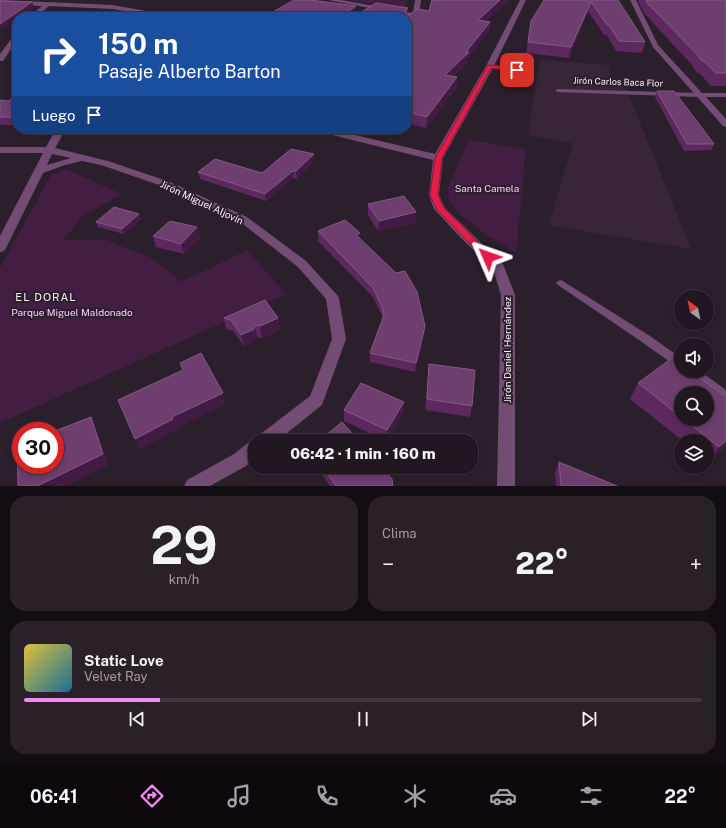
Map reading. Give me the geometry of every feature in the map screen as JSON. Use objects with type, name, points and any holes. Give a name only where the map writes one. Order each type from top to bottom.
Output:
[{"type":"street","points":[[331,0],[399,12]]},
{"type":"street","points":[[412,18],[416,15],[418,0]]},
{"type":"street","name":"Jirón Daniel Hernández","points":[[506,486],[508,295],[499,267],[466,237],[440,209],[434,195],[438,158],[490,66],[524,0]]},
{"type":"street","points":[[633,0],[655,46],[726,124]]},
{"type":"street","points":[[0,2],[112,7],[139,12]]},
{"type":"street","points":[[38,12],[48,4]]},
{"type":"street","points":[[412,14],[416,15]]},
{"type":"street","points":[[0,59],[12,42]]},
{"type":"street","points":[[0,46],[9,46]]},
{"type":"street","name":"Jirón Carlos Baca Flor","points":[[700,95],[726,95]]},
{"type":"street","points":[[0,248],[58,134]]},
{"type":"street","points":[[340,134],[438,158]]},
{"type":"street","name":"Jirón Miguel Aljovín","points":[[0,150],[49,150],[90,160],[166,184],[242,218],[302,264],[332,298],[339,339],[316,400],[273,434]]},
{"type":"street","name":"Jirón Miguel Aljovín","points":[[39,171],[63,162],[90,160]]},
{"type":"street","points":[[193,486],[240,460],[248,454]]},
{"type":"lane","points":[[490,66],[531,72]]},
{"type":"lane","name":"Jirón Carlos Baca Flor","points":[[558,91],[700,95]]},
{"type":"lane","points":[[561,283],[646,338],[674,359]]},
{"type":"lane","points":[[701,378],[726,396]]},
{"type":"shaded area","points":[[540,60],[608,65],[613,85],[625,86],[691,249],[549,225],[573,143],[528,135]]},
{"type":"green space","points":[[348,0],[407,0],[405,9]]},
{"type":"green space","name":"Santa Camela","points":[[469,140],[526,149],[516,252],[488,236],[463,217],[449,201],[448,187]]},
{"type":"green space","name":"Parque Miguel Maldonado","points":[[65,169],[122,194],[81,217],[64,240],[106,240],[152,258],[181,282],[247,250],[286,294],[0,423],[0,268],[51,175]]},
{"type":"building","points":[[294,0],[311,0],[356,6],[347,12],[273,12]]},
{"type":"building","points":[[432,0],[500,0],[478,20],[490,22],[466,52],[469,52],[445,75],[457,77],[427,117],[412,113],[412,13],[418,9],[429,11]]},
{"type":"building","points":[[544,0],[618,0],[645,42],[619,41],[609,25],[607,25],[591,2],[571,47],[528,42],[531,21]]},
{"type":"building","points":[[646,0],[726,0],[726,73],[716,73],[704,61],[702,61],[647,3]]},
{"type":"building","points":[[0,1],[32,2],[17,12],[12,12],[12,16],[0,24]]},
{"type":"building","points":[[376,3],[408,8],[406,12],[361,12]]},
{"type":"building","points":[[657,91],[674,91],[714,144],[687,144]]},
{"type":"building","points":[[12,98],[12,117],[0,117],[0,100],[9,101]]},
{"type":"building","points":[[291,149],[314,154],[296,171],[293,171],[265,194],[198,172],[215,159],[262,173]]},
{"type":"building","points":[[404,196],[416,212],[379,221],[368,204]]},
{"type":"building","points":[[114,207],[139,214],[122,229],[96,222]]},
{"type":"building","points":[[345,220],[360,233],[356,235],[396,273],[405,271],[417,292],[425,326],[416,363],[370,353],[384,315],[382,307],[373,288],[318,231]]},
{"type":"building","points":[[170,221],[197,227],[181,244],[153,236]]},
{"type":"building","points":[[265,300],[278,318],[260,326],[255,325],[254,329],[241,335],[231,320],[224,318]]},
{"type":"building","points":[[201,353],[223,393],[172,417],[173,419],[135,439],[118,400],[183,370],[180,363]]},
{"type":"building","points":[[672,358],[674,359],[674,378],[700,378],[711,386],[674,386],[674,411],[638,383]]},
{"type":"building","points":[[429,364],[475,370],[472,406],[427,399]]},
{"type":"building","points":[[361,383],[404,402],[387,430],[344,410]]},
{"type":"building","points":[[714,388],[726,397],[726,441],[719,447],[714,443],[714,434],[703,434],[693,426],[714,426]]},
{"type":"building","points":[[91,417],[103,454],[64,473],[64,428]]},
{"type":"building","points":[[342,422],[353,434],[327,434]]},
{"type":"building","points":[[559,462],[617,486],[561,486]]},
{"type":"building","points":[[18,474],[62,474],[37,486],[18,486]]},
{"type":"building","points":[[328,474],[388,474],[392,479],[393,486],[336,486]]},
{"type":"district","name":"EL DORAL","points":[[46,297]]},
{"type":"route","points":[[488,257],[466,237],[440,209],[434,195],[438,158],[490,66],[517,70]]}]
